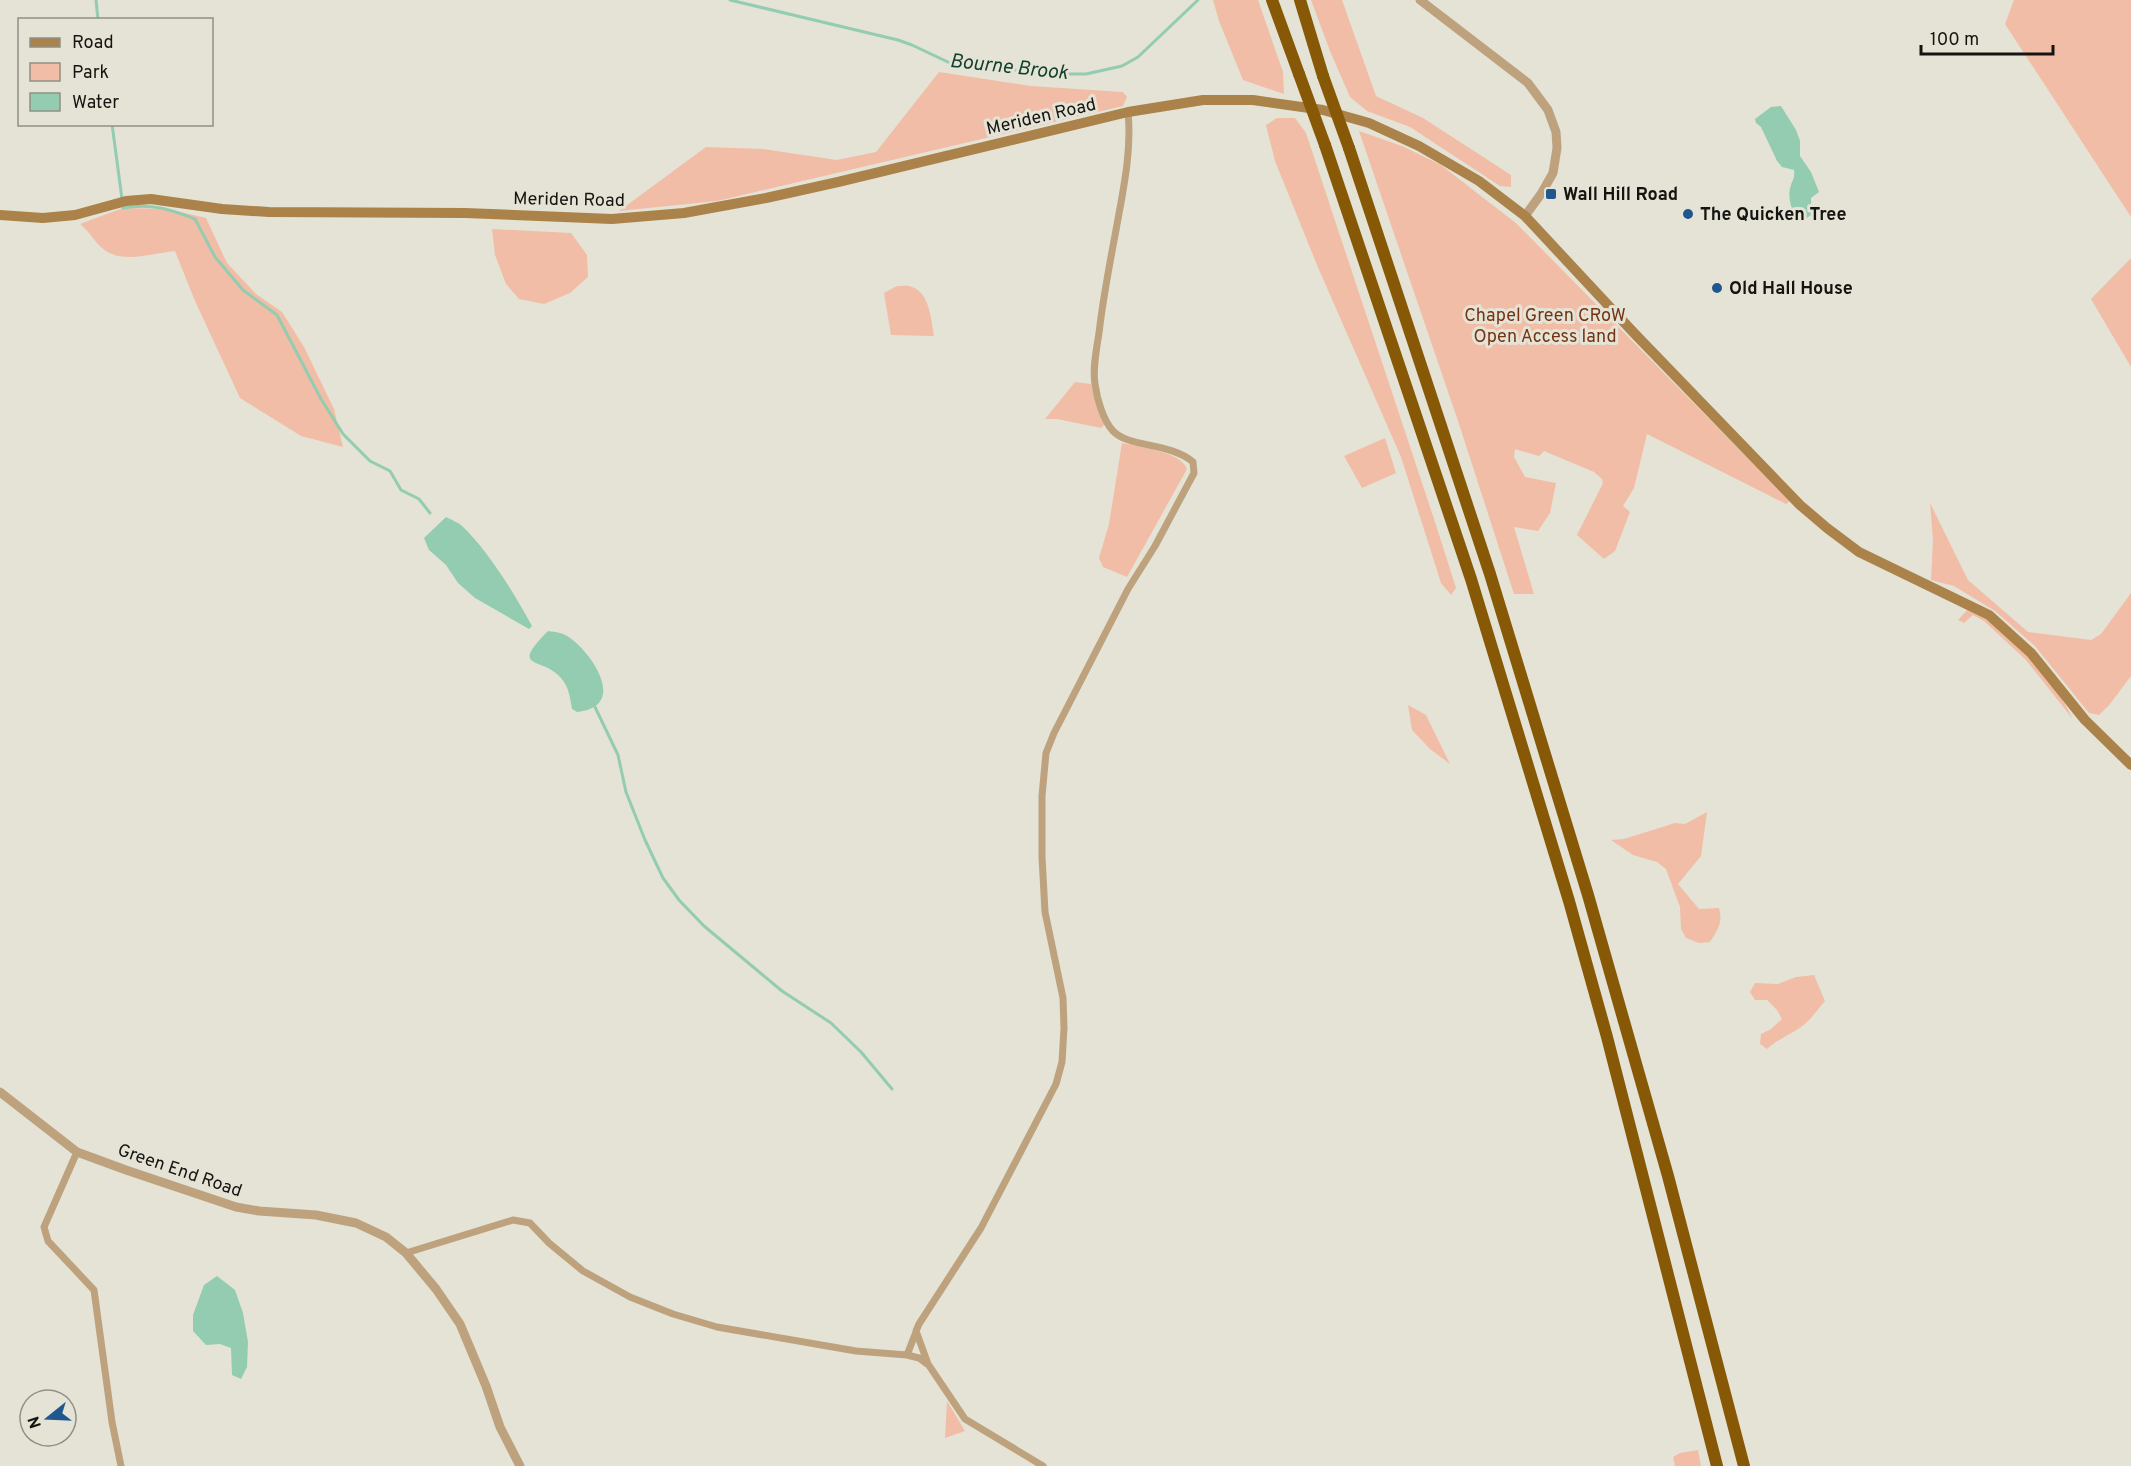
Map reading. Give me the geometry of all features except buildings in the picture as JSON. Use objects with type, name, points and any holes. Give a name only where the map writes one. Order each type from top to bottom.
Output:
[{"type":"highway","points":[[1272,0],[1325,144],[1471,579],[1569,900],[1678,1309],[1717,1466]]},
{"type":"highway","points":[[1300,0],[1490,574],[1584,884],[1668,1176],[1744,1466]]},
{"type":"main road","name":"Meriden Road","points":[[0,215],[43,218],[75,215],[122,202],[151,199],[222,209],[269,212],[465,213],[612,219],[684,213],[766,198],[1128,112],[1203,100],[1253,100],[1323,110],[1369,123],[1419,146],[1479,181],[1525,216],[1800,505],[1859,552],[1989,615],[2031,653],[2085,720],[2131,765]]},
{"type":"street","points":[[1420,0],[1528,83],[1548,110],[1556,132],[1557,148],[1553,173],[1542,194],[1525,216]]},
{"type":"street","points":[[907,1355],[919,1324],[981,1228],[1056,1084],[1062,1062],[1064,1028],[1063,998],[1045,912],[1042,796],[1046,753],[1058,724],[1128,589],[1155,546],[1194,473],[1193,462],[1183,454],[1172,449],[1119,436],[1111,429],[1095,384],[1095,365],[1105,285],[1131,136],[1128,112]]},
{"type":"street","name":"Green End Road","points":[[0,1092],[77,1152],[165,1185],[236,1207],[316,1215],[356,1223],[386,1237],[406,1253],[436,1289],[460,1324],[500,1427],[519,1466]]},
{"type":"street","points":[[77,1152],[44,1227],[48,1241],[94,1290],[112,1422],[121,1466]]},
{"type":"street","points":[[406,1253],[513,1220],[530,1223],[549,1243],[583,1271],[630,1297],[673,1314],[717,1327],[856,1351],[907,1355],[927,1364]]},
{"type":"street","points":[[916,1331],[927,1364],[965,1419],[1043,1466]]},
{"type":"green space","points":[[1213,0],[1258,0],[1283,72],[1284,94],[1243,80]]},
{"type":"green space","points":[[1311,0],[1342,0],[1376,96],[1423,118],[1511,175],[1511,187],[1500,186],[1410,127],[1367,111],[1350,97]]},
{"type":"green space","points":[[2014,0],[2131,0],[2131,217],[2005,24]]},
{"type":"green space","points":[[939,72],[1031,86],[1123,92],[1127,97],[1123,106],[717,201],[619,211],[706,147],[763,149],[837,160],[876,152]]},
{"type":"green space","points":[[1277,118],[1295,118],[1306,133],[1456,588],[1451,595],[1441,583],[1401,457],[1317,265],[1275,161],[1266,125]]},
{"type":"green space","name":"Chapel Green CRoW Open Access land","points":[[1359,131],[1402,146],[1441,165],[1517,224],[1790,501],[1786,504],[1647,434],[1634,488],[1623,506],[1630,512],[1615,551],[1604,559],[1577,535],[1603,483],[1602,479],[1594,472],[1544,451],[1539,456],[1515,449],[1514,457],[1525,477],[1556,483],[1550,513],[1538,531],[1514,527],[1534,594],[1514,594],[1459,424]]},
{"type":"green space","points":[[123,208],[168,209],[206,218],[227,263],[256,294],[282,312],[304,347],[334,409],[343,447],[301,436],[240,398],[195,301],[175,251],[137,257],[118,256],[102,248],[80,224]]},
{"type":"green space","points":[[492,229],[571,233],[587,255],[588,277],[570,293],[544,304],[519,299],[506,284],[495,255]]},
{"type":"green space","points":[[2131,258],[2131,367],[2091,299]]},
{"type":"green space","points":[[897,286],[910,286],[923,295],[929,308],[934,336],[891,335],[884,293]]},
{"type":"green space","points":[[1075,382],[1091,384],[1104,425],[1101,428],[1057,419],[1045,419]]},
{"type":"green space","points":[[1385,438],[1396,473],[1362,488],[1344,456]]},
{"type":"green space","points":[[1122,443],[1169,454],[1183,463],[1187,469],[1127,577],[1103,567],[1099,558],[1109,524]]},
{"type":"green space","points":[[1930,503],[1968,580],[2028,632],[2091,640],[2101,634],[2131,593],[2131,676],[2099,715],[2089,713],[2035,646],[1995,611],[1954,586],[1931,580],[1933,540]]},
{"type":"green space","points":[[1969,608],[1997,628],[2028,657],[2054,688],[2072,718],[2026,660],[1984,621],[1973,615],[1964,623],[1958,620]]},
{"type":"green space","points":[[1408,705],[1426,715],[1450,764],[1430,749],[1412,730]]},
{"type":"green space","points":[[1707,812],[1701,856],[1678,884],[1699,909],[1719,908],[1719,926],[1710,942],[1699,943],[1686,938],[1681,929],[1680,907],[1666,869],[1657,862],[1633,855],[1611,840],[1624,839],[1675,823],[1685,824]]},
{"type":"green space","points":[[1814,975],[1825,1001],[1805,1024],[1767,1049],[1760,1044],[1761,1034],[1782,1019],[1767,1000],[1755,1000],[1750,992],[1755,983],[1778,984],[1796,977]]},
{"type":"green space","points":[[947,1401],[965,1431],[945,1438]]},
{"type":"green space","points":[[1698,1450],[1701,1466],[1675,1466],[1673,1457],[1680,1453]]},
{"type":"water","points":[[1781,106],[1796,130],[1800,141],[1800,156],[1811,172],[1819,192],[1811,198],[1811,215],[1804,220],[1795,216],[1790,201],[1789,193],[1794,170],[1782,167],[1777,161],[1755,119],[1771,107]]},
{"type":"water","points":[[446,517],[462,526],[491,560],[532,626],[529,629],[475,598],[458,583],[446,565],[429,550],[424,538]]},
{"type":"water","points":[[548,631],[570,638],[596,667],[603,691],[601,701],[592,708],[577,712],[572,709],[564,681],[554,671],[530,658],[536,644]]},
{"type":"water","points":[[217,1276],[235,1290],[243,1313],[248,1342],[247,1367],[241,1379],[232,1375],[231,1348],[220,1344],[206,1345],[193,1331],[193,1315],[204,1285]]},
{"type":"waterway","points":[[96,0],[98,18]]},
{"type":"waterway","name":"Bourne Brook","points":[[730,0],[898,40],[950,63],[1054,74],[1086,74],[1122,66],[1138,57],[1198,0]]},
{"type":"waterway","points":[[112,126],[122,199]]},
{"type":"waterway","points":[[122,205],[123,208],[143,206],[160,208],[195,219],[215,257],[243,290],[277,315],[321,399],[343,434],[370,461],[390,471],[401,490],[419,499],[430,513]]},
{"type":"waterway","points":[[595,707],[618,755],[626,792],[645,840],[663,878],[679,900],[704,926],[782,991],[831,1023],[861,1052],[892,1089]]},
{"type":"place","name":"Wall Hill Road","points":[[1551,194]]},
{"type":"place","name":"The Quicken Tree","points":[[1688,214]]},
{"type":"place","name":"Old Hall House","points":[[1717,288]]}]
